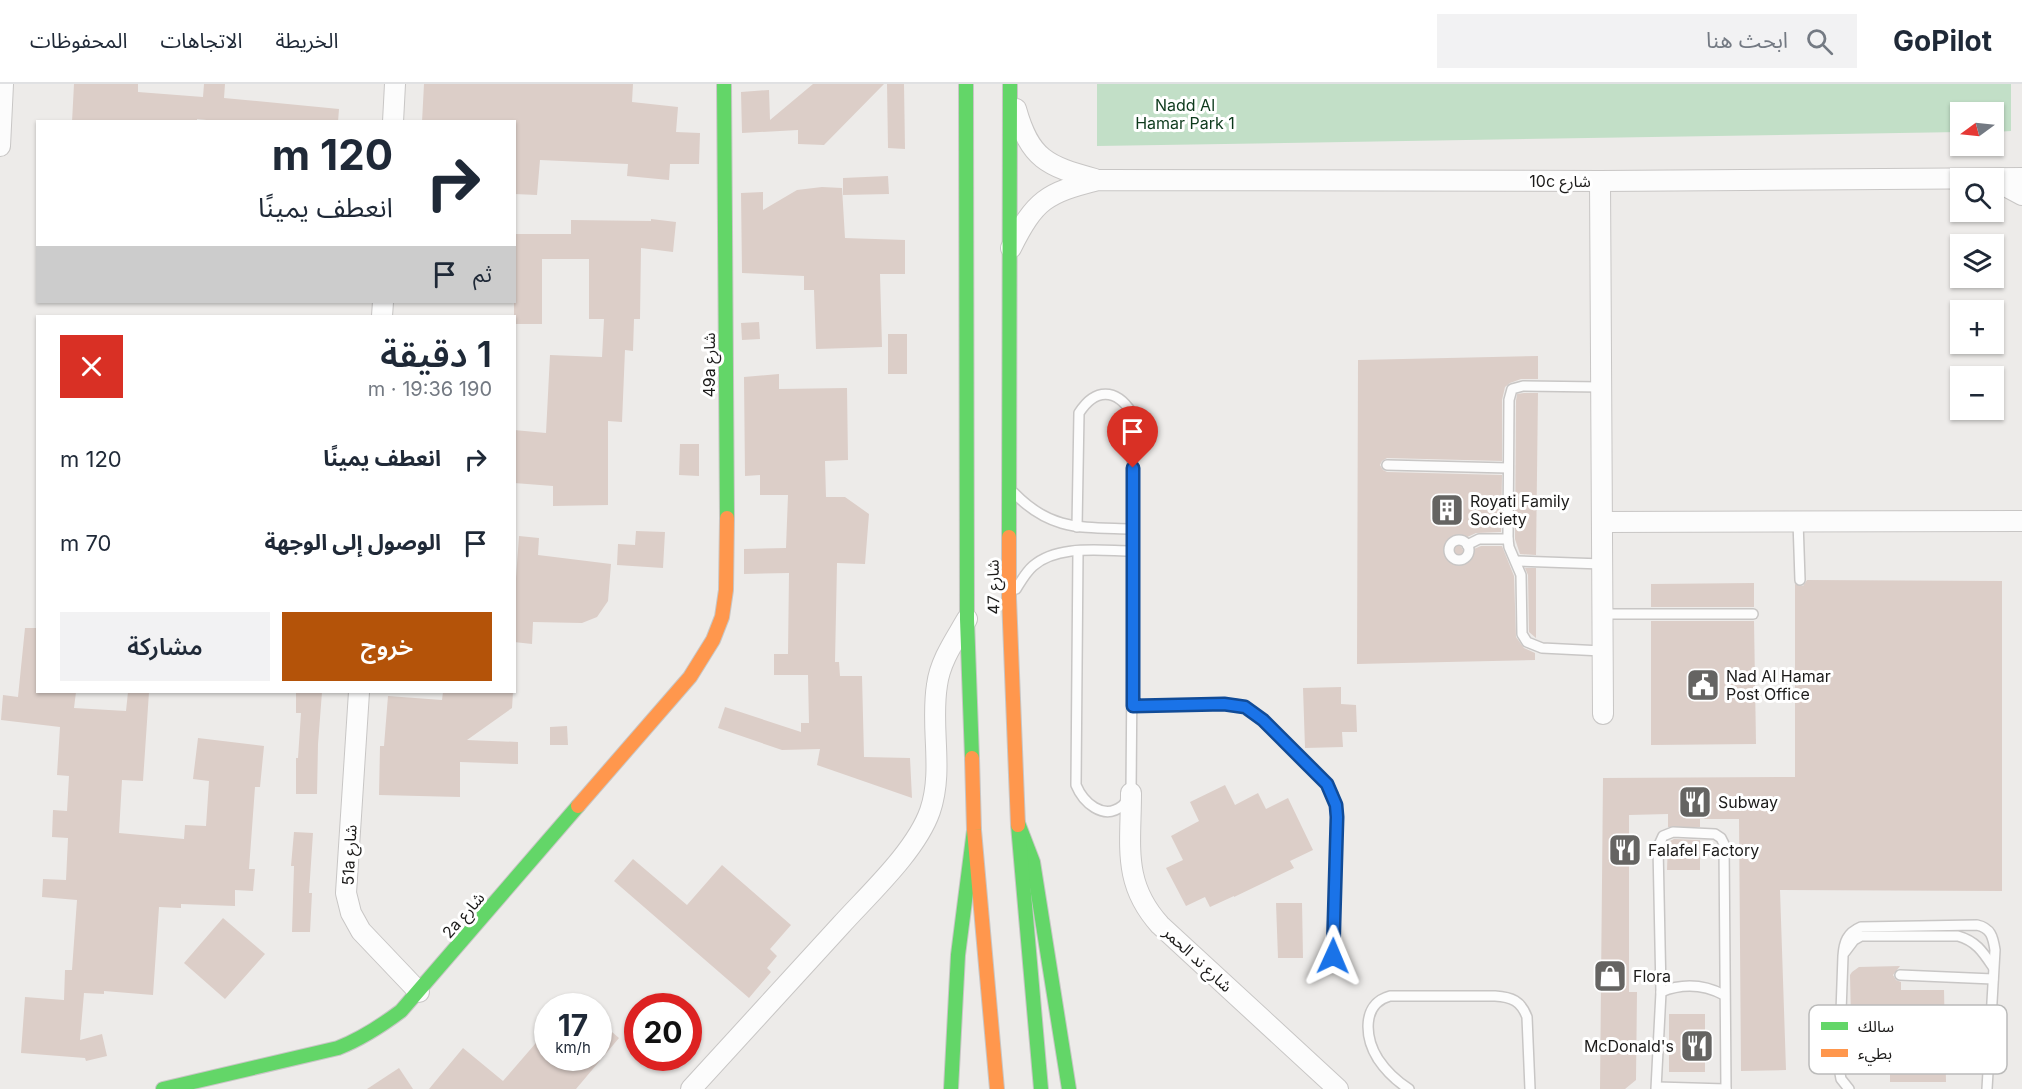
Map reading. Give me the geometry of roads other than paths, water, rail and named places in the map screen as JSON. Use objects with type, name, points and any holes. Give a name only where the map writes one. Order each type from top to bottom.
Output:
[{"type":"street","points":[[0,146],[3,84]]},
{"type":"street","points":[[393,120],[395,84]]},
{"type":"street","name":"49a شارع","points":[[713,645],[726,598],[727,574],[724,84]]},
{"type":"street","name":"شارع 47","points":[[966,84],[967,619],[974,830],[997,1089]]},
{"type":"street","name":"شارع 47","points":[[1010,86],[1009,598],[1018,823],[1041,1089]]},
{"type":"street","name":"10c شارع","points":[[1010,86],[1021,126],[1028,142],[1039,156],[1053,166],[1098,180]]},
{"type":"street","name":"10c شارع","points":[[2004,179],[2022,178]]},
{"type":"street","name":"10c شارع","points":[[1009,253],[1031,212],[1044,200],[1059,190],[1098,180],[1950,179]]},
{"type":"street","points":[[1600,181],[1603,714]]},
{"type":"street","points":[[2004,186],[2022,195]]},
{"type":"street","points":[[1602,522],[2022,521]]},
{"type":"street","points":[[691,1089],[886,876],[919,834],[930,812],[936,789],[936,685],[948,651],[967,619]]},
{"type":"street","name":"2a شارع","points":[[163,1089],[338,1048],[358,1041],[381,1028],[419,992],[690,677],[713,645]]},
{"type":"street","name":"51a شارع","points":[[359,693],[346,893],[351,913],[361,931],[419,992]]},
{"type":"street","name":"شارع ند الحمر","points":[[1131,793],[1132,874],[1137,893],[1147,910],[1160,925],[1338,1089]]},
{"type":"street","points":[[1018,823],[1033,862],[1069,1089]]},
{"type":"street","points":[[951,1089],[958,955],[974,830]]},
{"type":"lane","points":[[1601,387],[1517,386],[1512,389],[1509,400],[1508,539],[1521,575],[1522,634],[1527,642],[1542,648],[1602,651]]},
{"type":"lane","points":[[1077,527],[1079,413],[1086,401],[1098,394],[1112,394],[1124,401],[1132,412],[1134,551],[1131,793],[1122,805],[1111,811],[1099,810],[1088,805],[1080,796],[1076,785],[1078,552]]},
{"type":"lane","points":[[1387,465],[1508,468]]},
{"type":"lane","points":[[1009,488],[1025,505],[1041,516],[1077,527],[1133,529]]},
{"type":"lane","points":[[1798,522],[1800,580]]},
{"type":"lane","points":[[1467,545],[1479,539],[1508,539]]},
{"type":"lane","points":[[1009,598],[1032,567],[1046,557],[1061,553],[1134,551]]},
{"type":"lane","points":[[1516,561],[1602,564]]},
{"type":"lane","points":[[1602,614],[1753,614]]},
{"type":"lane","points":[[1133,706],[1224,704],[1245,707],[1263,720],[1327,784],[1336,805],[1337,817],[1333,956]]},
{"type":"lane","points":[[1667,833],[1715,834],[1724,844],[1724,995],[1726,1089],[1656,1088],[1661,992],[1659,840],[1667,833]]},
{"type":"lane","points":[[1844,1005],[1847,973],[1842,956],[1844,942],[1854,930],[1862,927],[1977,925],[1984,926],[1992,936],[1995,950],[1992,1005]]},
{"type":"lane","points":[[1842,956],[1861,936],[1950,936],[1965,938],[1973,942],[1993,967]]},
{"type":"lane","points":[[1900,975],[1993,979]]},
{"type":"lane","points":[[1661,992],[1673,987],[1700,985],[1724,995]]},
{"type":"lane","points":[[1409,1089],[1388,1072],[1378,1059],[1372,1044],[1369,1017],[1373,1006],[1380,998],[1390,996],[1505,996],[1516,1001],[1523,1007],[1527,1017],[1530,1089]]},
{"type":"lane","points":[[1841,1074],[1849,1089]]},
{"type":"lane","points":[[1987,1089],[1988,1074]]},
{"type":"place","name":"Royati Family Society","points":[[1447,510]]},
{"type":"place","name":"Nad Al Hamar Post Office","points":[[1703,685]]},
{"type":"place","name":"Subway","points":[[1695,802]]},
{"type":"place","name":"Falafel Factory","points":[[1625,850]]},
{"type":"place","name":"Flora","points":[[1610,976]]},
{"type":"place","name":"McDonald's","points":[[1697,1046]]},
{"type":"park label","name":"Nadd Al Hamar Park 1","points":[[1185,114]]}]
